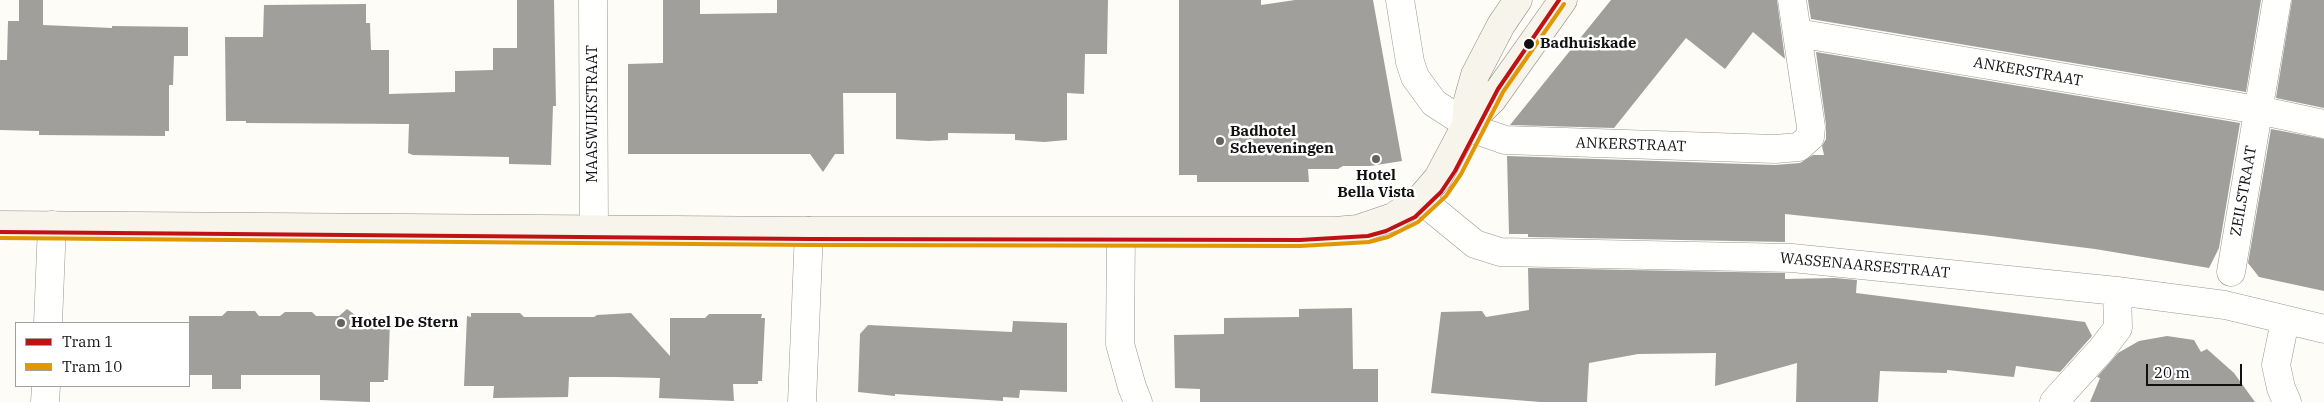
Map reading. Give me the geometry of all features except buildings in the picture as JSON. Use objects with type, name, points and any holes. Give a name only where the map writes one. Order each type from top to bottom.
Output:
[{"type":"main road","points":[[1466,125],[1468,100],[1476,75],[1501,25],[1518,0]]},
{"type":"main road","points":[[0,225],[809,232],[1334,231],[1358,229],[1393,218],[1420,199],[1438,178],[1466,125],[1492,100],[1563,0]]},
{"type":"street","name":"MAASWIJKSTRAAT","points":[[593,0],[594,229]]},
{"type":"street","name":"ANKERSTRAAT","points":[[1400,0],[1410,62],[1415,77],[1434,103],[1466,125],[1505,140],[1775,149],[1799,146],[1807,141],[1811,127],[1792,0]]},
{"type":"street","name":"ZEILSTRAAT","points":[[2231,272],[2277,0]]},
{"type":"street","name":"ANKERSTRAAT","points":[[1797,33],[2258,110]]},
{"type":"street","points":[[2258,110],[2324,124]]},
{"type":"street","name":"WASSENAARSESTRAAT","points":[[1420,199],[1475,244],[1500,252],[1792,258],[2117,291],[2224,306],[2324,329]]},
{"type":"street","points":[[48,322],[52,225]]},
{"type":"street","points":[[802,402],[809,232]]},
{"type":"street","points":[[1121,232],[1120,344],[1138,402]]},
{"type":"street","points":[[2054,402],[2102,349],[2118,328],[2117,291]]},
{"type":"street","points":[[2285,321],[2276,365],[2281,388],[2288,402]]},
{"type":"street","points":[[45,402],[46,387]]},
{"type":"tram line","name":"1","points":[[0,232],[809,239],[1300,240],[1368,236],[1386,231],[1415,217],[1441,192],[1455,171],[1498,89],[1559,0]]},
{"type":"tram line","name":"10","points":[[0,238],[809,245],[1300,246],[1369,242],[1388,237],[1418,222],[1446,196],[1461,174],[1503,92],[1564,4]]},
{"type":"place","name":"Badhuiskade","points":[[1529,44]]},
{"type":"place","name":"Badhotel Scheveningen","points":[[1220,141]]},
{"type":"place","name":"Hotel Bella Vista","points":[[1376,159]]},
{"type":"place","name":"Hotel De Stern","points":[[341,323]]}]
